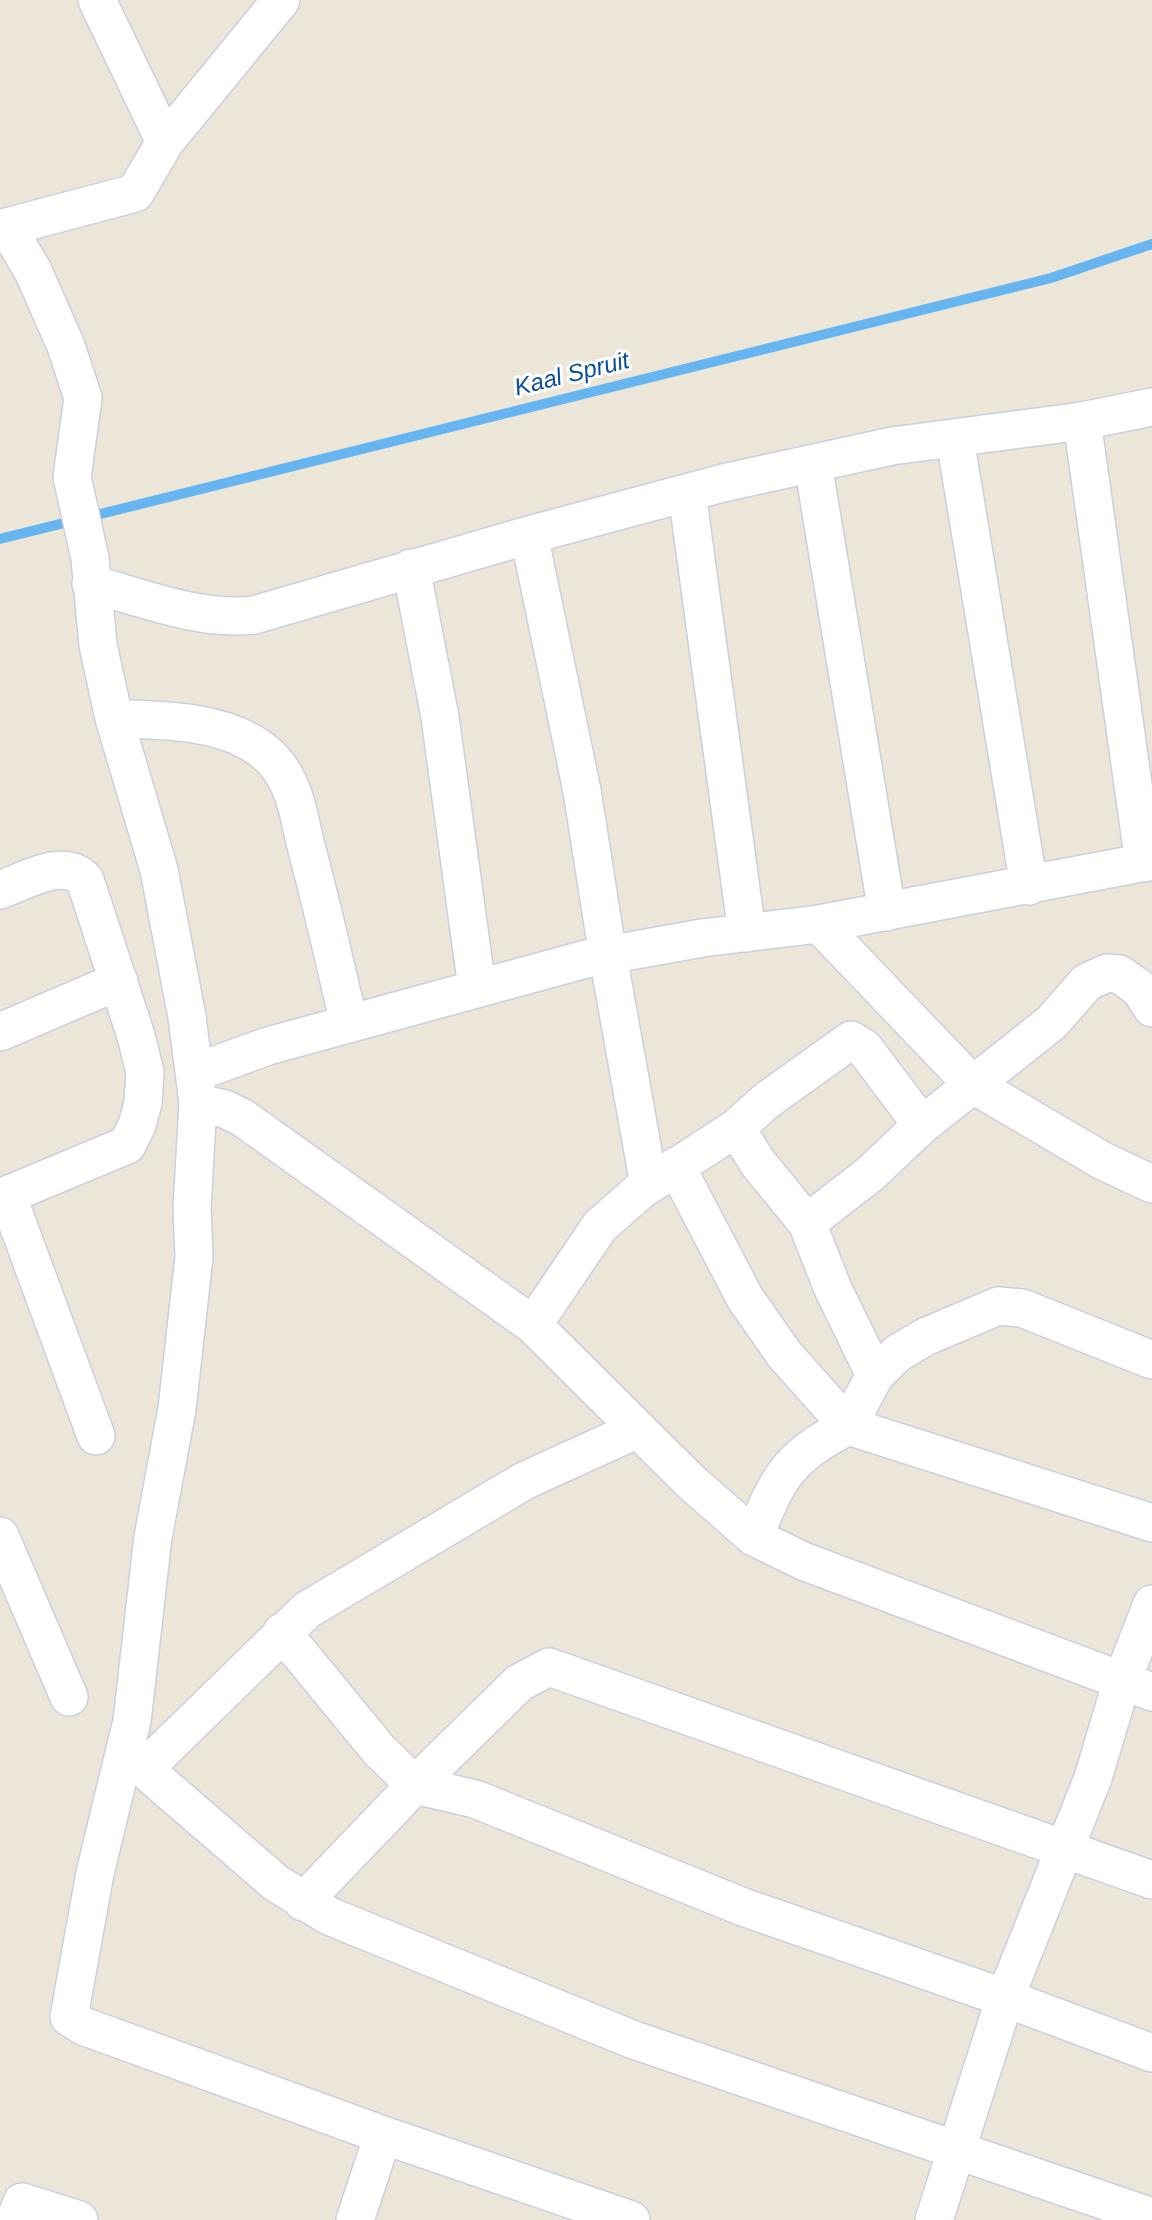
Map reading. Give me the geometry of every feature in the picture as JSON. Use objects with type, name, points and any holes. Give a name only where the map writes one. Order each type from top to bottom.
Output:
[{"type":"street","points":[[97,0],[165,142]]},
{"type":"street","points":[[281,0],[165,142],[135,192],[2,221],[33,271],[66,346],[83,398],[72,477],[91,571],[97,645],[114,718],[159,870],[196,1088],[190,1308],[177,1409],[153,1537],[134,1765],[95,1873],[69,2019],[383,2135],[631,2220]]},
{"type":"street","points":[[91,571],[196,613],[231,618],[254,615],[411,568],[687,493],[892,446],[1082,421],[1152,408]]},
{"type":"street","points":[[196,1088],[268,1046],[477,988],[608,956],[819,924],[1148,862],[1082,421]]},
{"type":"street","points":[[955,439],[1029,886]]},
{"type":"street","points":[[813,464],[887,912]]},
{"type":"street","points":[[687,493],[747,933]]},
{"type":"street","points":[[529,535],[582,790],[608,956],[663,1175],[784,1354],[848,1426],[1152,1523]]},
{"type":"street","points":[[411,568],[440,717],[477,988]]},
{"type":"street","points":[[114,718],[189,723],[226,732],[248,741],[269,755],[284,775],[307,848],[349,1023]]},
{"type":"street","points":[[0,890],[63,869],[82,876],[119,982],[145,1072],[143,1103],[133,1136],[127,1145],[4,1196],[96,1436]]},
{"type":"street","points":[[819,924],[972,1084],[1104,1161],[1152,1184]]},
{"type":"street","points":[[807,1223],[870,1174],[922,1125],[972,1084],[1051,1023],[1087,982],[1107,973],[1119,974],[1139,988],[1152,1008]]},
{"type":"street","points":[[0,1032],[119,982]]},
{"type":"street","points":[[533,1325],[600,1226],[663,1175],[736,1128],[788,1084],[851,1040],[864,1048],[922,1125]]},
{"type":"street","points":[[196,1088],[243,1118],[533,1325],[692,1483],[754,1536],[803,1561],[1137,1686]]},
{"type":"street","points":[[736,1128],[758,1163],[807,1223],[833,1289],[875,1375]]},
{"type":"street","points":[[754,1536],[774,1488],[786,1470],[798,1456],[848,1426],[875,1375],[910,1345],[998,1306],[1022,1308],[1152,1360]]},
{"type":"street","points":[[134,1765],[307,1609],[502,1493],[638,1429]]},
{"type":"street","points":[[0,1536],[69,1698]]},
{"type":"street","points":[[934,2220],[1005,1998],[1093,1778],[1137,1686],[1152,1604]]},
{"type":"street","points":[[282,1632],[379,1750],[415,1785],[475,1798],[743,1908],[1005,1998],[1152,2053]]},
{"type":"street","points":[[303,1902],[415,1785],[519,1683],[549,1667],[1152,1880]]},
{"type":"street","points":[[134,1765],[276,1883],[329,1916],[634,2040],[1152,2217]]},
{"type":"street","points":[[355,2220],[383,2135]]},
{"type":"street","points":[[12,2206],[79,2220]]},
{"type":"waterway","name":"Kaal Spruit","points":[[0,539],[1051,278],[1152,244]]}]
